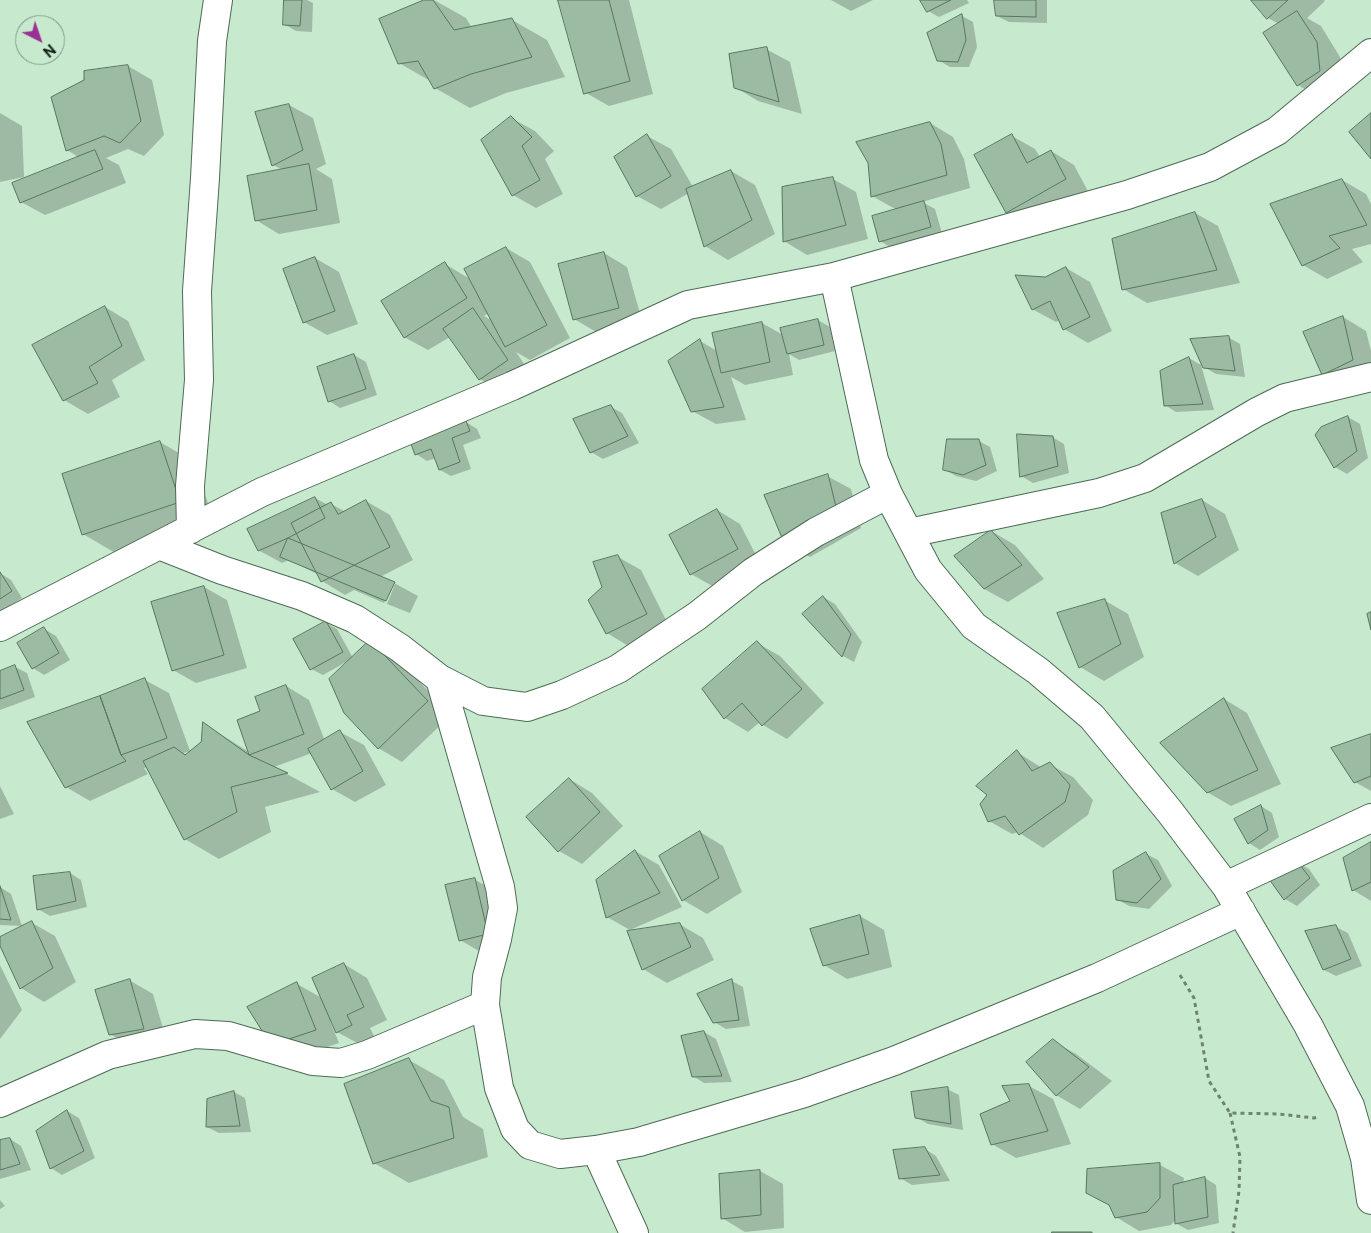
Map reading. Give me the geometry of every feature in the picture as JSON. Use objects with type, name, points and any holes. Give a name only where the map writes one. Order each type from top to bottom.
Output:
[{"type":"street","points":[[191,529],[190,486],[199,380],[197,291],[212,41],[218,0]]},
{"type":"street","points":[[0,627],[262,492],[512,386],[688,306],[834,276],[1127,195],[1210,167],[1277,131],[1371,54]]},
{"type":"street","points":[[834,276],[874,460],[888,494],[928,570],[974,626],[1038,671],[1092,717],[1170,812],[1226,886],[1308,1024],[1360,1104],[1371,1200]]},
{"type":"street","points":[[909,533],[1099,493],[1145,478],[1257,412],[1285,398],[1371,377]]},
{"type":"street","points":[[159,545],[222,570],[302,596],[355,619],[400,648],[440,679],[482,701],[526,706],[562,695],[618,669],[697,616],[753,572],[816,532],[888,494]]},
{"type":"street","points":[[440,679],[500,887],[503,908],[487,977],[485,1005],[499,1088],[515,1129],[530,1145],[560,1154],[639,1142],[822,1087],[894,1061],[1078,985],[1241,911]]},
{"type":"street","points":[[1226,886],[1371,818]]},
{"type":"street","points":[[0,1103],[108,1055],[195,1034],[228,1036],[312,1061],[341,1063],[367,1055],[485,1005]]},
{"type":"street","points":[[596,1150],[634,1233]]},
{"type":"path","points":[[1163,947],[1194,998],[1209,1081],[1230,1113],[1240,1157],[1239,1191],[1233,1233]]},
{"type":"path","points":[[1230,1113],[1279,1114],[1314,1118],[1360,1104]]},
{"type":"building","points":[[284,0],[302,0],[300,26],[283,25]]},
{"type":"building","points":[[424,0],[433,0],[454,30],[512,18],[532,57],[471,74],[434,89],[418,61],[398,64],[379,19]]},
{"type":"building","points":[[558,0],[609,0],[630,81],[584,94]]},
{"type":"building","points":[[920,0],[951,0],[927,12]]},
{"type":"building","points":[[994,0],[1036,0],[1036,17],[996,16]]},
{"type":"building","points":[[1251,0],[1288,0],[1267,19]]},
{"type":"building","points":[[1297,11],[1317,42],[1320,71],[1297,86],[1263,33]]},
{"type":"building","points":[[962,14],[966,40],[958,62],[937,61],[927,33]]},
{"type":"building","points":[[767,47],[779,102],[734,88],[729,54]]},
{"type":"building","points":[[128,65],[141,121],[120,143],[104,136],[66,151],[51,97],[84,80],[84,71]]},
{"type":"building","points":[[289,104],[303,150],[272,166],[255,112]]},
{"type":"building","points":[[1371,113],[1371,159],[1349,132]]},
{"type":"building","points":[[511,116],[532,137],[522,146],[540,180],[512,196],[481,140]]},
{"type":"building","points":[[930,122],[941,144],[947,175],[871,197],[868,163],[856,142]]},
{"type":"building","points":[[647,134],[671,176],[636,197],[614,157]]},
{"type":"building","points":[[1012,134],[1027,163],[1051,150],[1066,179],[1006,213],[974,155]]},
{"type":"building","points":[[95,150],[103,169],[20,203],[12,183]]},
{"type":"building","points":[[309,164],[317,210],[255,221],[247,176]]},
{"type":"building","points":[[731,170],[752,220],[704,247],[686,189]]},
{"type":"building","points":[[833,177],[846,225],[783,242],[782,187]]},
{"type":"building","points":[[1342,179],[1367,225],[1329,236],[1340,248],[1302,266],[1270,204]]},
{"type":"building","points":[[924,201],[931,227],[879,242],[872,216]]},
{"type":"building","points":[[1195,212],[1217,270],[1122,290],[1112,239]]},
{"type":"building","points":[[506,247],[547,325],[505,347],[464,269]]},
{"type":"building","points":[[604,252],[619,308],[573,320],[558,264]]},
{"type":"building","points":[[315,257],[335,311],[303,323],[283,269]]},
{"type":"building","points":[[445,262],[467,298],[404,338],[381,301]]},
{"type":"building","points":[[1066,267],[1090,317],[1063,330],[1050,301],[1032,310],[1015,275],[1045,277]]},
{"type":"building","points":[[105,306],[122,346],[89,367],[98,383],[63,401],[32,345]]},
{"type":"building","points":[[473,308],[508,360],[479,380],[443,329]]},
{"type":"building","points":[[1343,316],[1353,360],[1322,375],[1303,332]]},
{"type":"building","points":[[818,319],[824,345],[787,354],[780,328]]},
{"type":"building","points":[[762,322],[770,362],[721,373],[712,333]]},
{"type":"building","points":[[1229,336],[1235,371],[1203,368],[1190,339]]},
{"type":"building","points":[[700,339],[724,407],[691,412],[668,361]]},
{"type":"building","points":[[354,354],[366,389],[328,402],[317,367]]},
{"type":"building","points":[[1189,357],[1203,404],[1164,406],[1160,371]]},
{"type":"building","points":[[611,405],[628,436],[590,453],[573,419]]},
{"type":"building","points":[[1348,416],[1357,451],[1334,468],[1315,435],[1321,427]]},
{"type":"building","points":[[466,421],[470,431],[452,438],[460,462],[439,470],[431,449],[415,455],[410,441]]},
{"type":"building","points":[[1017,434],[1053,436],[1058,466],[1020,477]]},
{"type":"building","points":[[947,439],[979,439],[986,465],[963,475],[943,470]]},
{"type":"building","points":[[160,441],[180,502],[82,535],[62,474]]},
{"type":"building","points":[[828,474],[838,515],[785,545],[764,495]]},
{"type":"building","points":[[315,497],[325,518],[288,538],[258,551],[247,529]]},
{"type":"building","points":[[1202,499],[1216,537],[1174,564],[1161,513]]},
{"type":"building","points":[[366,500],[390,547],[321,582],[291,523],[331,502],[338,514]]},
{"type":"building","points":[[717,509],[738,549],[690,575],[669,535]]},
{"type":"building","points":[[991,530],[1022,565],[984,589],[954,556]]},
{"type":"building","points":[[288,538],[395,582],[386,601],[280,557]]},
{"type":"building","points":[[618,555],[647,614],[606,634],[588,600],[602,587],[593,562]]},
{"type":"building","points":[[0,572],[12,591],[0,599]]},
{"type":"building","points":[[204,586],[224,655],[172,671],[151,602]]},
{"type":"building","points":[[823,596],[851,634],[842,657],[802,614]]},
{"type":"building","points":[[1105,599],[1121,644],[1079,668],[1057,613]]},
{"type":"building","points":[[1371,612],[1371,630],[1367,614]]},
{"type":"building","points":[[326,621],[343,652],[310,670],[293,639]]},
{"type":"building","points":[[44,627],[59,653],[32,669],[17,643]]},
{"type":"building","points":[[370,640],[428,701],[378,749],[344,713],[329,679]]},
{"type":"building","points":[[757,641],[802,689],[762,726],[742,703],[724,719],[702,689]]},
{"type":"building","points":[[15,665],[24,690],[0,699],[0,671]]},
{"type":"building","points":[[145,678],[167,738],[121,755],[100,696]]},
{"type":"building","points":[[286,685],[304,734],[249,755],[237,720],[260,711],[255,697]]},
{"type":"building","points":[[100,696],[121,755],[126,761],[65,788],[27,722]]},
{"type":"building","points":[[1224,698],[1258,770],[1207,793],[1160,743]]},
{"type":"building","points":[[203,722],[249,755],[288,773],[231,787],[237,812],[184,840],[143,761],[174,747],[185,755],[201,742]]},
{"type":"building","points":[[340,730],[363,771],[331,790],[308,749]]},
{"type":"building","points":[[1371,734],[1371,776],[1354,783],[1331,748]]},
{"type":"building","points":[[1017,750],[1032,771],[1050,762],[1070,785],[1065,802],[1019,835],[1005,816],[988,822],[980,804],[987,795],[976,786]]},
{"type":"building","points":[[569,778],[600,812],[558,852],[526,817]]},
{"type":"building","points":[[1261,805],[1268,830],[1248,844],[1234,819]]},
{"type":"building","points":[[700,831],[719,878],[682,901],[659,856]]},
{"type":"building","points":[[1371,842],[1371,882],[1352,891],[1343,858]]},
{"type":"building","points":[[635,850],[660,893],[606,918],[596,880]]},
{"type":"building","points":[[1146,852],[1161,879],[1137,903],[1116,900],[1113,871]]},
{"type":"building","points":[[1297,861],[1310,878],[1284,900],[1269,879]]},
{"type":"building","points":[[70,872],[76,901],[37,910],[33,876]]},
{"type":"building","points":[[475,878],[488,934],[459,941],[445,885]]},
{"type":"building","points":[[0,886],[11,920],[0,919]]},
{"type":"building","points":[[860,915],[869,954],[823,966],[810,929]]},
{"type":"building","points":[[32,921],[53,968],[20,989],[0,946],[0,937]]},
{"type":"building","points":[[680,923],[691,947],[642,970],[627,931]]},
{"type":"building","points":[[1336,925],[1351,959],[1323,970],[1305,931]]},
{"type":"building","points":[[344,963],[364,1007],[347,1015],[352,1025],[336,1033],[312,978]]},
{"type":"building","points":[[130,979],[144,1029],[109,1035],[95,990]]},
{"type":"building","points":[[732,979],[739,1020],[713,1023],[697,994]]},
{"type":"building","points":[[297,982],[316,1030],[271,1045],[247,1007]]},
{"type":"building","points":[[704,1031],[722,1076],[692,1077],[681,1036]]},
{"type":"building","points":[[1053,1039],[1089,1067],[1056,1096],[1026,1062]]},
{"type":"building","points":[[409,1058],[431,1101],[449,1107],[454,1138],[373,1164],[344,1084]]},
{"type":"building","points":[[1029,1084],[1048,1131],[991,1145],[980,1114],[1010,1101],[1002,1086]]},
{"type":"building","points":[[948,1087],[951,1124],[915,1118],[911,1092]]},
{"type":"building","points":[[234,1091],[240,1126],[206,1127],[207,1099]]},
{"type":"building","points":[[67,1110],[84,1151],[50,1169],[36,1131]]},
{"type":"building","points":[[10,1138],[20,1164],[0,1170],[0,1140]]},
{"type":"building","points":[[925,1147],[940,1175],[899,1179],[893,1150]]},
{"type":"building","points":[[1160,1163],[1160,1198],[1147,1212],[1115,1218],[1109,1205],[1086,1193],[1087,1169]]},
{"type":"building","points":[[760,1170],[761,1215],[721,1219],[719,1174]]},
{"type":"building","points":[[1205,1177],[1208,1217],[1175,1224],[1173,1185]]},
{"type":"building","points":[[1092,1232],[1092,1233],[1052,1233]]}]
